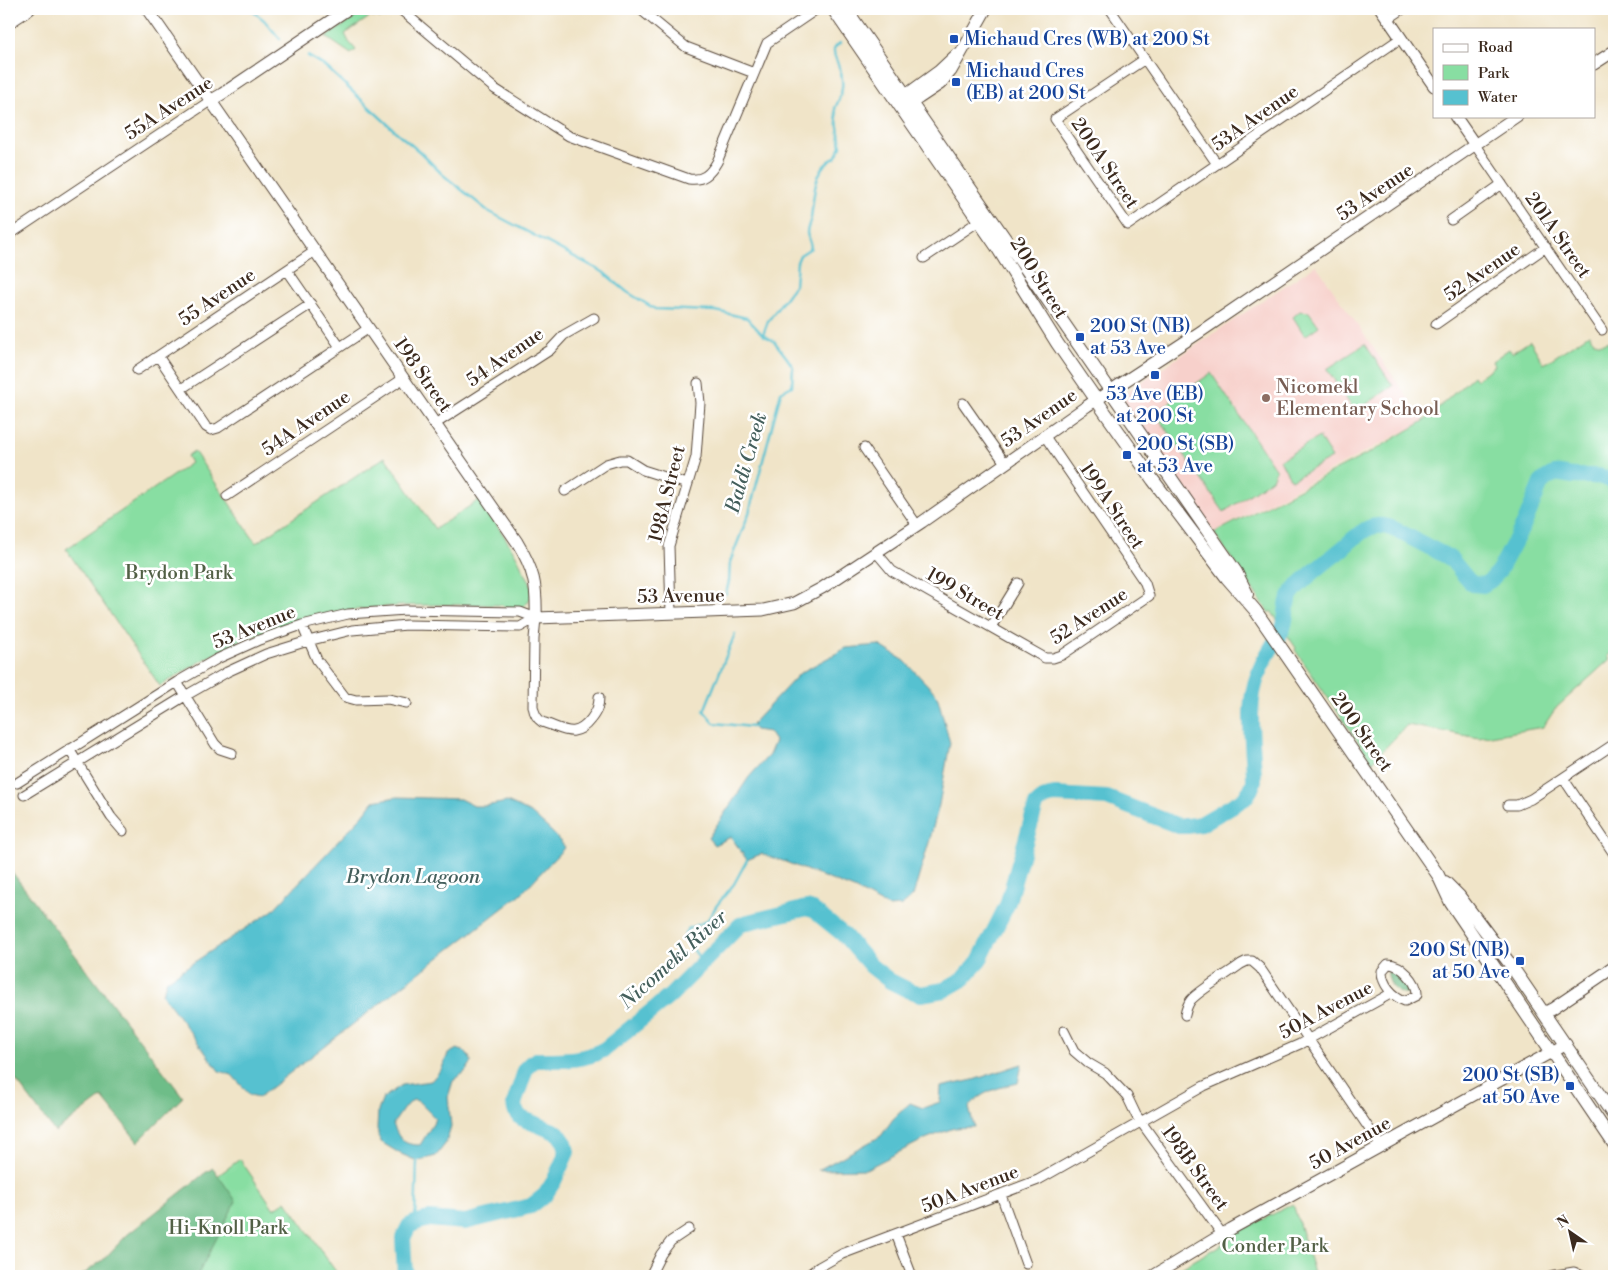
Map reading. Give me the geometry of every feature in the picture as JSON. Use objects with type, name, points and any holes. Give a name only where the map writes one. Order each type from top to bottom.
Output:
[{"type":"main road","points":[[9,22],[29,9]]},
{"type":"main road","name":"200 Street","points":[[834,9],[906,101]]},
{"type":"main road","name":"200 Street","points":[[846,9],[984,218],[1110,391],[1236,572],[1255,610]]},
{"type":"main road","name":"200 Street","points":[[984,218],[1057,343],[1176,510],[1227,578],[1263,620],[1438,875],[1451,903],[1614,1144]]},
{"type":"main road","name":"200 Street","points":[[1438,875],[1459,896],[1510,964],[1614,1116]]},
{"type":"main road","points":[[1487,957],[1503,970],[1534,1010],[1544,1013]]},
{"type":"street","name":"198 Street","points":[[146,9],[404,378],[526,557],[536,583],[533,706],[538,719],[570,731],[580,730],[585,727],[595,713],[599,697]]},
{"type":"street","name":"55A Avenue","points":[[9,235],[348,9]]},
{"type":"street","points":[[400,9],[495,89],[569,136],[689,179],[697,180],[704,178],[714,167],[767,43],[818,9]]},
{"type":"street","points":[[640,9],[686,47],[754,73]]},
{"type":"street","points":[[906,101],[940,84],[951,71],[986,9]]},
{"type":"street","points":[[1110,9],[1217,164]]},
{"type":"street","points":[[1381,9],[1433,85]]},
{"type":"street","points":[[1388,19],[1403,9]]},
{"type":"street","name":"53A Avenue","points":[[1128,225],[1401,38]]},
{"type":"street","points":[[1596,63],[1614,51]]},
{"type":"street","name":"200A Street","points":[[1128,225],[1055,120],[1145,59]]},
{"type":"street","name":"201A Street","points":[[1456,118],[1602,330]]},
{"type":"street","name":"53 Avenue","points":[[17,782],[177,682],[217,660],[259,640],[302,625],[348,614],[406,610],[520,612],[536,618],[740,612],[783,606],[813,594],[917,525],[1044,435],[1200,332],[1514,118]]},
{"type":"street","name":"201A Street","points":[[1451,220],[1502,184]]},
{"type":"street","points":[[924,258],[984,218]]},
{"type":"street","name":"52 Avenue","points":[[1436,324],[1546,248]]},
{"type":"street","name":"55 Avenue","points":[[138,370],[315,251]]},
{"type":"street","points":[[287,270],[340,347]]},
{"type":"street","points":[[181,389],[310,304]]},
{"type":"street","name":"54 Avenue","points":[[435,424],[550,350],[564,334],[594,318]]},
{"type":"street","points":[[158,356],[206,426],[211,430],[218,428],[369,328]]},
{"type":"street","name":"54A Avenue","points":[[227,496],[404,378]]},
{"type":"street","name":"198A Street","points":[[671,613],[669,546],[697,450],[700,403],[698,383]]},
{"type":"street","points":[[963,403],[1005,463]]},
{"type":"street","name":"199A Street","points":[[1044,435],[1145,583],[1150,596]]},
{"type":"street","points":[[864,448],[917,525]]},
{"type":"street","points":[[565,491],[606,464],[620,460],[627,460],[643,470],[687,484]]},
{"type":"street","name":"199 Street","points":[[876,552],[892,571],[1045,658]]},
{"type":"street","points":[[991,627],[1018,583]]},
{"type":"street","name":"52 Avenue","points":[[1045,658],[1062,655],[1150,596]]},
{"type":"street","name":"53 Avenue","points":[[24,795],[185,696],[227,672],[258,658],[308,641],[352,630],[407,625],[520,627],[536,618]]},
{"type":"street","points":[[302,625],[317,660],[345,696],[356,700],[388,700],[407,703]]},
{"type":"street","points":[[177,682],[215,744],[220,749],[232,754]]},
{"type":"street","points":[[1508,805],[1524,803],[1614,744]]},
{"type":"street","points":[[69,750],[111,817],[123,830]]},
{"type":"street","points":[[1563,778],[1614,854]]},
{"type":"street","points":[[1185,1015],[1186,1008],[1198,995],[1241,964],[1252,961],[1260,968],[1381,1146]]},
{"type":"street","points":[[1544,1013],[1614,967]]},
{"type":"street","name":"50A Avenue","points":[[807,1276],[842,1254],[1038,1180],[1204,1086],[1309,1040],[1392,993]]},
{"type":"street","points":[[1064,1031],[1074,1051],[1088,1063],[1105,1073],[1127,1096],[1141,1122]]},
{"type":"street","name":"50 Avenue","points":[[1153,1276],[1222,1234],[1566,1044]]},
{"type":"street","name":"198B Street","points":[[1141,1122],[1222,1234]]},
{"type":"street","points":[[1001,1195],[1026,1264]]},
{"type":"street","points":[[650,1276],[661,1254],[671,1241],[689,1229]]},
{"type":"street","points":[[896,1234],[912,1276]]},
{"type":"street","points":[[1550,1276],[1574,1272],[1582,1276]]},
{"type":"shaded area","name":"Nicomekl Elementary School","points":[[1316,265],[1424,421],[1214,532],[1125,403],[1125,397],[1131,389]]},
{"type":"green space","points":[[368,9],[383,9],[388,14],[379,19],[377,15],[373,18],[371,16],[345,34],[356,50],[351,54],[326,37]]},
{"type":"green space","points":[[1300,311],[1309,312],[1319,326],[1305,336],[1293,317]]},
{"type":"green space","points":[[1589,334],[1597,343],[1614,339],[1614,649],[1608,656],[1610,659],[1556,708],[1543,727],[1479,738],[1407,725],[1372,762],[1295,650],[1296,648],[1271,611],[1269,613],[1214,533],[1373,451],[1424,421],[1473,376],[1476,380],[1495,365],[1492,361],[1509,349],[1512,353],[1530,341],[1544,364]]},
{"type":"green space","points":[[1365,344],[1393,386],[1355,412],[1327,369]]},
{"type":"green space","points":[[1211,373],[1276,470],[1272,479],[1224,512],[1155,413]]},
{"type":"green space","points":[[1319,437],[1332,458],[1291,480],[1280,460]]},
{"type":"green space","name":"Brydon Park","points":[[194,451],[256,543],[385,457],[435,529],[479,500],[509,544],[530,581],[531,596],[529,601],[520,608],[515,609],[502,605],[404,606],[372,608],[310,618],[278,626],[247,638],[214,654],[160,686],[66,549],[191,463],[187,456]]},
{"type":"green space","points":[[9,868],[183,1097],[138,1142],[102,1097],[55,1132],[9,1071]]},
{"type":"green space","points":[[1392,970],[1398,971],[1412,986],[1410,993],[1401,994],[1394,989],[1388,976],[1388,972]]},
{"type":"green space","name":"Hi-Knoll Park","points":[[240,1159],[274,1209],[286,1201],[339,1276],[85,1276]]},
{"type":"green space","points":[[213,1168],[236,1201],[197,1276],[81,1276],[103,1260],[127,1235]]},
{"type":"green space","name":"Conder Park","points":[[1293,1204],[1315,1276],[1168,1276],[1232,1238],[1234,1234]]},
{"type":"water","points":[[879,645],[905,661],[937,695],[950,743],[939,805],[913,896],[902,906],[888,907],[854,889],[783,861],[761,854],[747,860],[731,837],[714,845],[708,838],[749,777],[769,755],[775,741],[769,732],[755,730],[752,727],[753,723],[800,673],[846,648]]},
{"type":"water","name":"Brydon Lagoon","points":[[397,797],[460,799],[474,806],[507,802],[531,813],[565,847],[521,894],[259,1097],[250,1095],[232,1075],[219,1071],[162,994],[167,980],[272,911],[374,801]]},
{"type":"water","points":[[457,1049],[466,1052],[472,1062],[465,1072],[453,1081],[448,1097],[451,1126],[446,1143],[436,1156],[417,1161],[381,1142],[377,1129],[378,1111],[383,1098],[402,1085],[431,1081],[441,1070],[448,1054]],"holes":[[[413,1100],[418,1101],[436,1119],[420,1145],[409,1144],[402,1140],[393,1124],[404,1108]]]},
{"type":"water","points":[[1022,1064],[1018,1083],[990,1091],[973,1102],[969,1108],[974,1127],[954,1128],[925,1139],[866,1169],[818,1170],[881,1136],[893,1119],[910,1103],[923,1108],[940,1102],[941,1087],[973,1080]]},
{"type":"waterway","points":[[250,9],[264,20],[280,39]]},
{"type":"waterway","name":"Baldi Creek","points":[[763,335],[768,321],[795,285],[797,262],[800,255],[811,248],[807,231],[816,184],[822,168],[835,158],[841,146],[835,108],[840,97],[842,81],[834,51],[834,48],[840,43]]},
{"type":"waterway","points":[[308,56],[326,67],[442,174],[488,211],[603,272],[627,292],[655,309],[716,311],[747,318],[763,335],[774,341],[793,367],[792,386],[781,392],[749,513],[730,562],[726,594]]},
{"type":"waterway","name":"Nicomekl River","points":[[405,1276],[403,1238],[409,1226],[429,1219],[465,1222],[531,1206],[545,1195],[554,1181],[567,1152],[565,1143],[558,1133],[521,1118],[515,1110],[514,1104],[526,1068],[536,1060],[580,1058],[605,1049],[670,996],[740,925],[806,908],[813,910],[844,935],[871,966],[890,981],[921,994],[944,990],[963,979],[979,961],[1007,905],[1036,805],[1042,799],[1055,795],[1107,798],[1179,826],[1187,826],[1201,824],[1245,798],[1254,781],[1251,727],[1254,688],[1260,669],[1283,628],[1289,598],[1305,579],[1360,533],[1371,527],[1378,526],[1394,529],[1450,558],[1469,581],[1473,584],[1483,585],[1491,580],[1499,571],[1525,522],[1541,483],[1549,476],[1560,474],[1599,476],[1614,482]]},
{"type":"waterway","name":"Baldi Creek","points":[[735,634],[704,711],[714,723],[752,727]]},
{"type":"waterway","name":"Baldi Creek","points":[[703,963],[685,938],[685,933],[688,929],[707,921],[734,884],[747,860]]},
{"type":"waterway","points":[[415,1223],[417,1161]]},
{"type":"place","name":"Michaud Cres (WB) at 200 St","points":[[954,39]]},
{"type":"place","name":"Michaud Cres (EB) at 200 St","points":[[956,82]]},
{"type":"place","name":"200 St (NB) at 53 Ave","points":[[1080,337]]},
{"type":"place","name":"53 Ave (EB) at 200 St","points":[[1155,375]]},
{"type":"place","name":"Nicomekl Elementary School","points":[[1266,398]]},
{"type":"place","name":"200 St (SB) at 53 Ave","points":[[1127,455]]},
{"type":"place","name":"200 St (NB) at 50 Ave","points":[[1520,961]]},
{"type":"place","name":"200 St (SB) at 50 Ave","points":[[1570,1086]]}]
